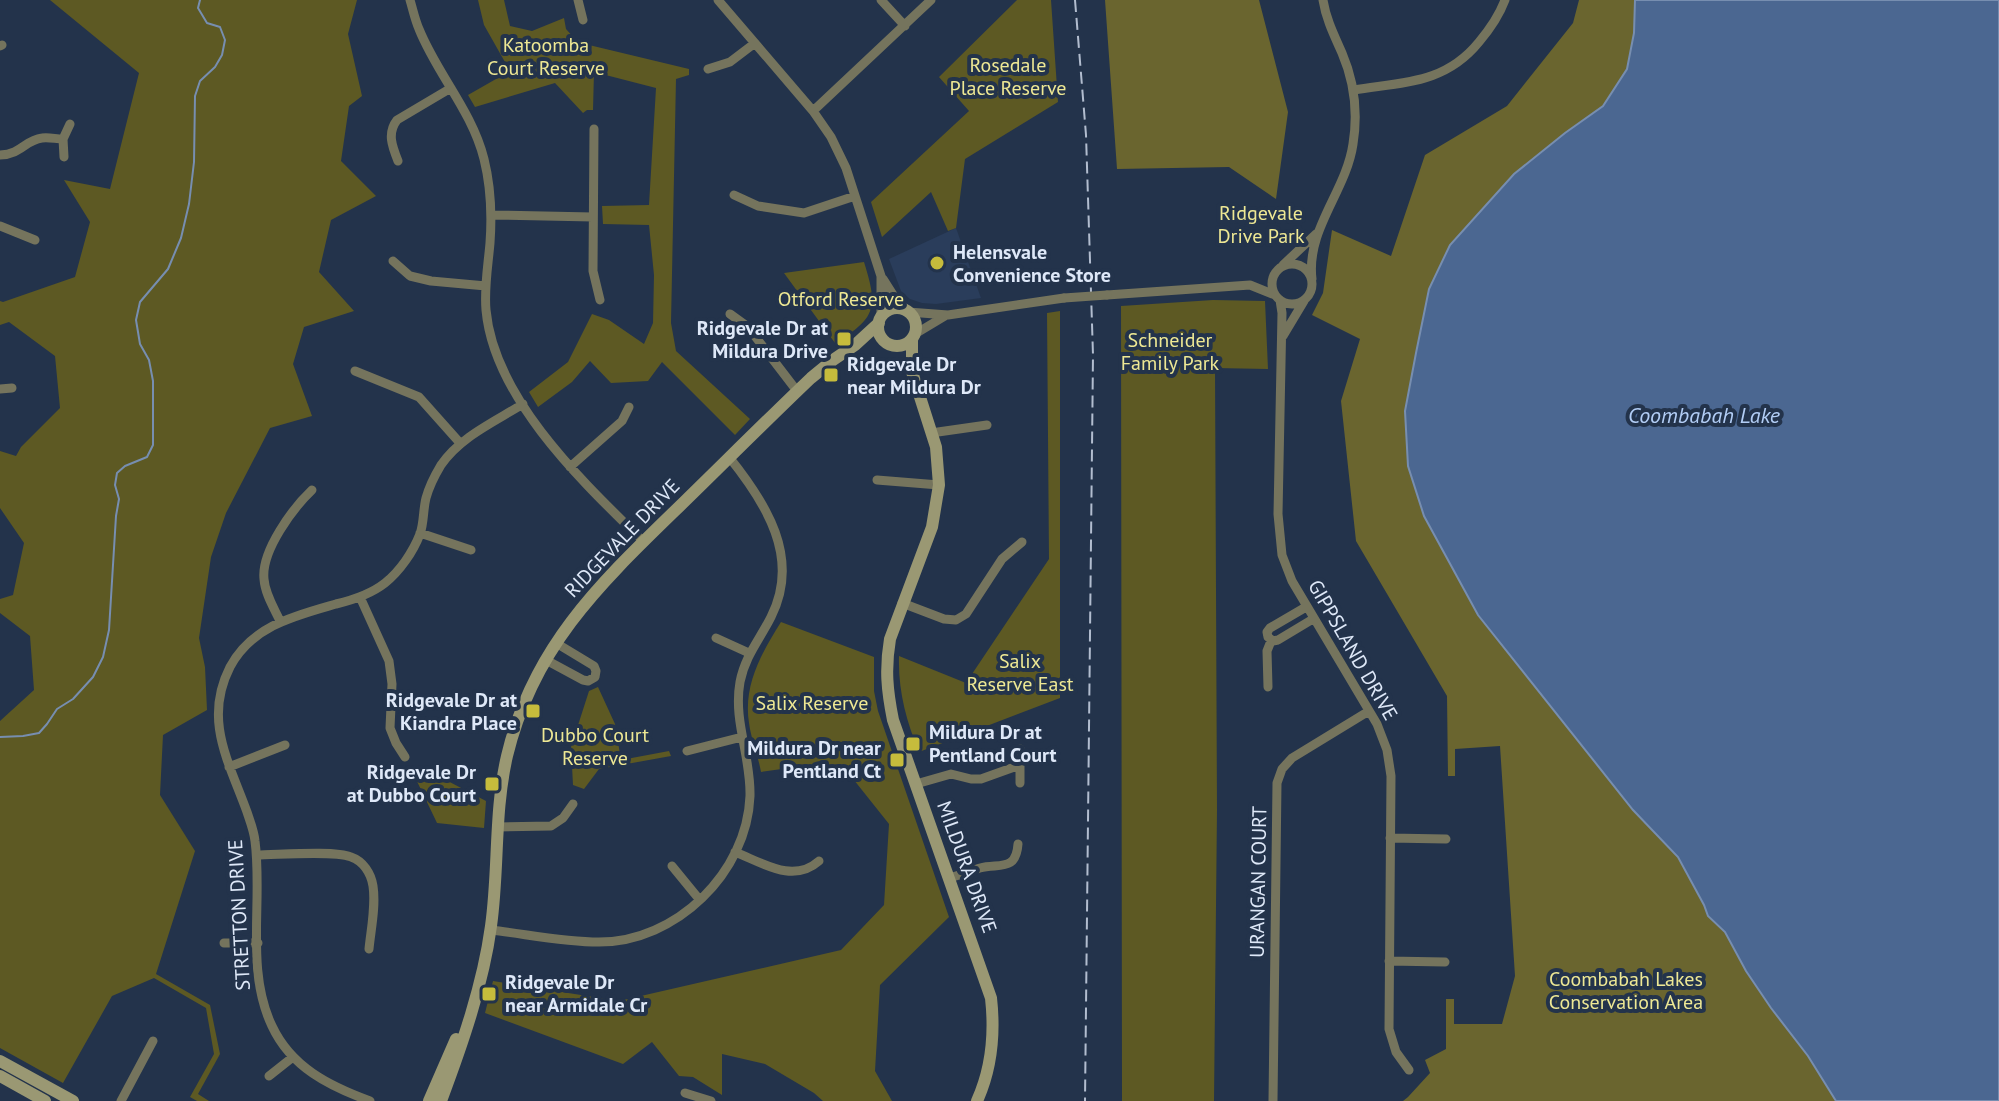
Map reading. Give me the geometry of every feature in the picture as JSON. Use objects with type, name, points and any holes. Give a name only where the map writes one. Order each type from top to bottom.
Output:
[{"type":"street","points":[[410,0],[418,28],[476,135],[483,155],[491,215],[486,286],[489,332],[504,369],[550,444],[644,542]]},
{"type":"street","points":[[578,0],[583,20]]},
{"type":"street","points":[[718,0],[813,111],[838,151],[881,276],[915,321],[914,336]]},
{"type":"street","points":[[881,0],[905,26]]},
{"type":"street","points":[[813,111],[931,0]]},
{"type":"street","points":[[880,320],[890,310],[948,315],[1064,298],[1250,285],[1292,304],[1304,301],[1312,291],[1310,263],[1318,231],[1350,158],[1355,123],[1354,90],[1323,0]]},
{"type":"street","points":[[1354,90],[1429,78],[1450,69],[1471,52],[1492,27],[1505,0]]},
{"type":"street","points":[[708,69],[730,62],[755,43]]},
{"type":"street","points":[[398,161],[392,146],[392,126],[451,88]]},
{"type":"street","points":[[64,157],[63,139],[70,124]]},
{"type":"street","points":[[594,129],[593,271],[600,300]]},
{"type":"street","points":[[0,155],[18,152],[41,138],[63,139]]},
{"type":"street","points":[[734,195],[758,206],[804,213],[855,196]]},
{"type":"street","points":[[491,215],[593,217]]},
{"type":"street","points":[[0,226],[35,240]]},
{"type":"street","points":[[1277,297],[1272,282],[1279,268],[1318,231]]},
{"type":"street","points":[[393,261],[410,276],[486,286]]},
{"type":"street","points":[[1250,285],[1288,264],[1300,265],[1312,279]]},
{"type":"street","points":[[881,276],[879,333],[888,343],[902,346],[948,315]]},
{"type":"street","name":"GIPPSLAND DRIVE","points":[[1277,297],[1282,313],[1278,527],[1282,555],[1306,607],[1383,737],[1390,765],[1389,1029],[1396,1052],[1409,1070]]},
{"type":"street","name":"GIPPSLAND DRIVE","points":[[1282,339],[1304,301]]},
{"type":"street","points":[[730,314],[748,327],[797,391]]},
{"type":"street","name":"RIDGEVALE DRIVE","points":[[441,1101],[465,1035],[491,930],[499,803],[508,753],[526,698],[546,660],[572,618],[644,542],[797,391],[855,345],[880,320]]},
{"type":"street","name":"MILDURA DRIVE","points":[[914,336],[912,372],[936,447],[939,485],[932,527],[890,639],[886,689],[893,720],[991,998],[991,1060],[977,1101]]},
{"type":"street","name":"RIDGEVALE DRIVE","points":[[855,345],[888,343]]},
{"type":"street","name":"MILDURA DRIVE","points":[[888,343],[912,372]]},
{"type":"street","points":[[355,371],[419,397],[460,443]]},
{"type":"street","points":[[0,389],[12,388]]},
{"type":"street","name":"STRETTON DRIVE","points":[[370,1101],[318,1078],[293,1057],[266,1012],[260,992],[255,837],[218,731],[223,684],[240,651],[255,637],[294,615],[360,597],[379,588],[397,572],[420,533],[426,499],[442,464],[460,443],[523,404]]},
{"type":"street","points":[[570,467],[622,421],[629,407]]},
{"type":"street","points":[[931,433],[987,425]]},
{"type":"street","points":[[491,930],[578,941],[601,942],[635,937],[683,915],[723,873],[735,852],[743,835],[750,795],[749,769],[738,716],[740,680],[749,653],[774,613],[781,587],[782,559],[774,525],[746,478],[729,457]]},
{"type":"street","points":[[877,480],[939,485]]},
{"type":"street","points":[[280,621],[264,581],[265,562],[284,524],[312,490]]},
{"type":"street","points":[[420,533],[471,550]]},
{"type":"street","points":[[902,603],[944,619],[956,620],[966,614],[1002,559],[1022,542]]},
{"type":"street","points":[[360,597],[389,661],[392,684],[390,728],[405,757]]},
{"type":"street","points":[[1271,641],[1267,634],[1270,628],[1306,607]]},
{"type":"street","points":[[1271,641],[1313,619]]},
{"type":"street","points":[[716,638],[749,653]]},
{"type":"street","points":[[1268,687],[1267,651],[1271,641]]},
{"type":"street","points":[[546,660],[585,681],[595,677],[594,666],[556,643]]},
{"type":"street","name":"URANGAN COURT","points":[[1273,1101],[1277,783],[1282,769],[1292,758],[1369,711]]},
{"type":"street","points":[[687,751],[742,737]]},
{"type":"street","points":[[229,767],[285,745]]},
{"type":"street","points":[[1020,749],[1020,783]]},
{"type":"street","points":[[916,784],[943,775],[981,779],[1020,765]]},
{"type":"street","points":[[497,827],[551,826],[563,818],[573,804]]},
{"type":"street","points":[[1390,838],[1446,839]]},
{"type":"street","points":[[949,878],[980,868],[1002,867],[1011,863],[1018,844]]},
{"type":"street","points":[[735,852],[791,872],[803,870],[819,861]]},
{"type":"street","points":[[257,855],[338,854],[360,861],[370,874],[374,890],[369,949]]},
{"type":"street","points":[[672,866],[699,899]]},
{"type":"street","points":[[224,943],[258,943]]},
{"type":"street","points":[[1389,961],[1445,962]]},
{"type":"street","name":"RIDGEVALE DRIVE","points":[[429,1101],[474,1000]]},
{"type":"street","points":[[121,1101],[153,1041]]},
{"type":"street","points":[[269,1076],[293,1057]]},
{"type":"street","points":[[0,1061],[43,1097]]},
{"type":"street","points":[[0,1076],[43,1097],[73,1101]]},
{"type":"street","points":[[685,1093],[711,1101]]},
{"type":"shaded area","points":[[956,228],[981,298],[936,304],[910,299],[901,291],[889,259]]},
{"type":"green space","points":[[50,0],[357,0],[348,34],[362,96],[349,106],[341,161],[376,196],[331,220],[319,272],[354,311],[304,327],[293,364],[312,416],[270,428],[226,513],[211,557],[199,638],[205,667],[207,710],[163,735],[160,795],[195,851],[156,974],[210,1005],[220,1054],[198,1094],[209,1101],[197,1101],[190,1097],[214,1054],[206,1008],[154,978],[112,996],[63,1083],[0,1048],[0,721],[34,690],[30,636],[0,613],[0,599],[13,595],[24,543],[0,508],[0,451],[16,456],[60,408],[55,356],[9,322],[0,325],[0,301],[75,277],[90,222],[64,180],[110,189],[139,73]]},
{"type":"green space","name":"Katoomba Court Reserve","points":[[478,0],[504,0],[510,26],[532,31],[564,18],[566,29],[575,39],[587,39],[589,45],[689,69],[689,75],[676,79],[671,323],[676,351],[750,419],[735,435],[662,362],[648,381],[611,383],[590,361],[572,382],[538,407],[529,392],[568,362],[592,314],[609,320],[644,344],[653,323],[654,275],[649,225],[603,224],[602,206],[649,205],[656,88],[594,72],[593,110],[583,113],[555,83],[475,107],[468,95],[510,71],[484,25]]},
{"type":"green space","name":"Rosedale Place Reserve","points":[[1017,0],[1051,0],[1058,102],[965,159],[956,228],[948,231],[931,192],[882,237],[871,202],[969,111],[939,77]]},
{"type":"green space","points":[[1105,0],[1259,0],[1288,112],[1276,199],[1229,167],[1117,169]]},
{"type":"green space","name":"Coombabah Lakes Conservation Area","points":[[1579,0],[1635,0],[1634,33],[1627,69],[1603,106],[1565,133],[1408,466],[1424,516],[1478,615],[1633,810],[1678,857],[1708,916],[1725,932],[1746,971],[1808,1056],[1836,1101],[1403,1101],[1430,1073],[1425,1060],[1446,1049],[1446,999],[1454,999],[1454,1024],[1502,1024],[1515,976],[1500,746],[1455,749],[1455,776],[1448,776],[1447,696],[1356,541],[1341,401],[1360,339],[1312,315],[1323,293],[1332,230],[1391,256],[1425,155],[1507,106],[1573,23]]},
{"type":"green space","name":"Otford Reserve","points":[[864,262],[871,290],[870,310],[859,326],[835,343],[784,273]]},
{"type":"green space","name":"Schneider Family Park","points":[[1213,300],[1265,301],[1268,369],[1215,368],[1217,810],[1214,1101],[1122,1101],[1121,306]]},
{"type":"green space","name":"Salix Reserve East","points":[[1060,311],[1060,698],[919,752],[904,705],[899,656],[966,683],[1049,559],[1047,313]]},
{"type":"green space","name":"Salix Reserve","points":[[781,622],[874,657],[874,691],[878,711],[949,917],[880,985],[875,1071],[892,1101],[823,1101],[765,1064],[722,1054],[722,1095],[693,1077],[679,1076],[652,1042],[623,1064],[485,1013],[493,981],[619,1001],[841,950],[884,905],[889,824],[846,770],[796,767],[761,772],[749,723],[749,695],[761,657]]},
{"type":"green space","name":"Dubbo Court Reserve","points":[[598,687],[615,724],[621,760],[669,751],[671,756],[599,769],[584,789],[573,785],[571,747],[589,691]]},
{"type":"green space","points":[[421,767],[486,801],[484,828],[437,823],[413,773]]},
{"type":"water","name":"Coombabah Lake","points":[[1635,0],[1999,0],[1999,1101],[1836,1101],[1808,1056],[1746,971],[1725,932],[1708,916],[1678,857],[1633,810],[1478,615],[1424,516],[1408,466],[1405,411],[1429,289],[1450,245],[1514,174],[1603,106],[1627,69],[1634,33]]},
{"type":"waterway","points":[[0,737],[39,733],[57,709],[73,699],[93,677],[103,657],[109,630],[119,499],[115,485],[117,473],[125,466],[147,457],[153,445],[153,381],[149,360],[140,344],[136,320],[140,302],[168,269],[181,238],[194,162],[195,96],[200,81],[215,67],[222,55],[225,40],[220,27],[207,23],[198,8],[200,0]]},
{"type":"railway","points":[[1075,0],[1086,135],[1093,355],[1085,1101]]},
{"type":"place","name":"Helensvale Convenience Store","points":[[937,263]]},
{"type":"place","name":"Ridgevale Dr at Mildura Drive","points":[[844,339]]},
{"type":"place","name":"Ridgevale Dr near Mildura Dr","points":[[831,375]]},
{"type":"place","name":"Ridgevale Dr at Kiandra Place","points":[[533,711]]},
{"type":"place","name":"Mildura Dr at Pentland Court","points":[[913,744]]},
{"type":"place","name":"Mildura Dr near Pentland Ct","points":[[897,760]]},
{"type":"place","name":"Ridgevale Dr at Dubbo Court","points":[[492,784]]},
{"type":"place","name":"Ridgevale Dr near Armidale Cr","points":[[489,994]]},
{"type":"park label","name":"Ridgevale Drive Park","points":[[1261,224]]}]
